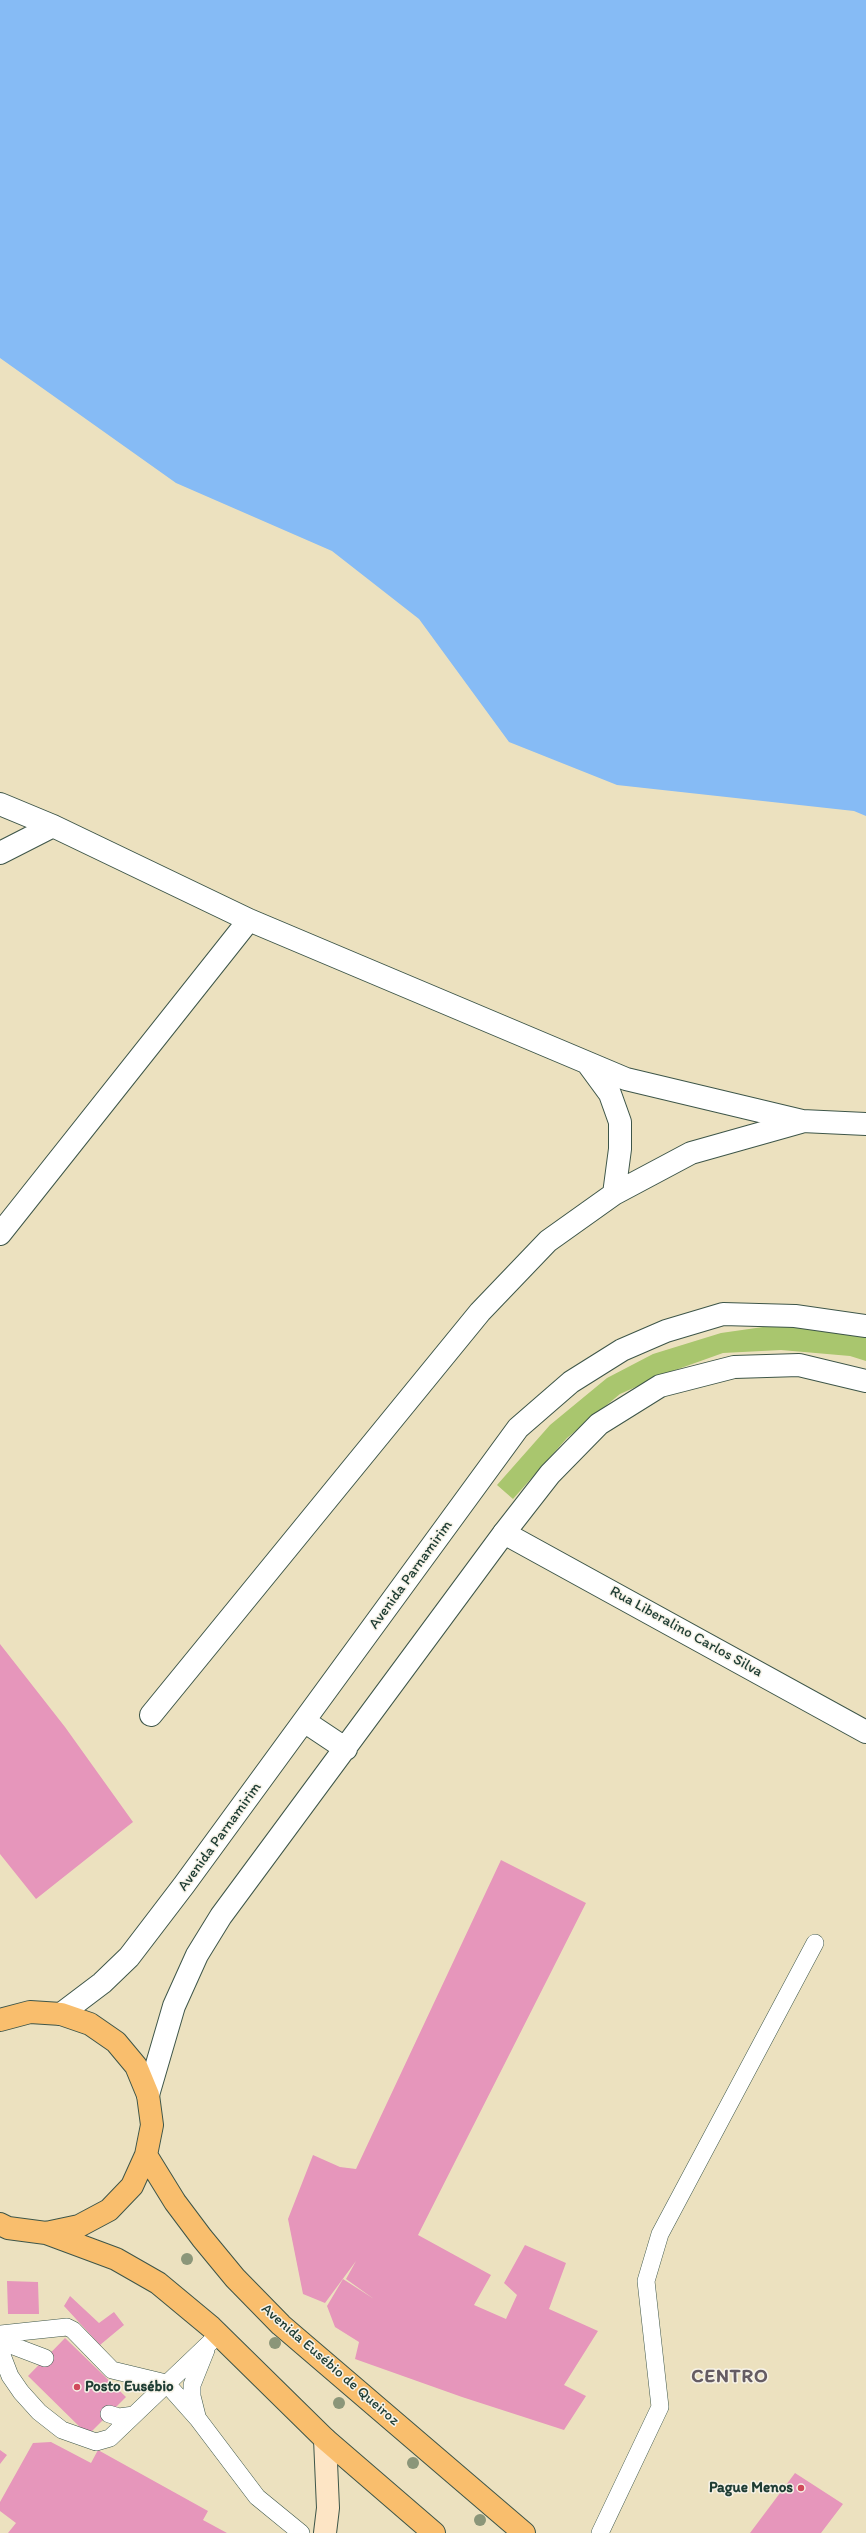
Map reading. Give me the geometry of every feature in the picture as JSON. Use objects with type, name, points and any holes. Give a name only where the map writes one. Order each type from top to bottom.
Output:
[{"type":"main road","points":[[0,2019],[30,2012],[61,2014],[90,2024],[116,2042],[136,2066],[148,2095],[152,2125],[146,2155],[132,2186],[109,2210],[79,2226],[46,2233]]},
{"type":"main road","name":"Avenida Eusébio de Queiroz","points":[[146,2155],[175,2202],[202,2238],[235,2278],[281,2325],[524,2533]]},
{"type":"main road","points":[[3,2228],[46,2233],[110,2256],[136,2269],[158,2283],[214,2338],[425,2531]]},
{"type":"main road","points":[[325,2439],[328,2508],[325,2533]]},
{"type":"street","points":[[0,804],[53,826],[249,920],[626,1079],[802,1122],[866,1124]]},
{"type":"street","points":[[0,853],[53,826]]},
{"type":"street","points":[[0,1234],[249,920]]},
{"type":"street","points":[[588,1064],[610,1094],[620,1122],[620,1149],[614,1194]]},
{"type":"street","points":[[151,1715],[480,1312],[548,1241],[614,1194],[691,1153],[802,1122]]},
{"type":"street","name":"Avenida Parnamirim","points":[[61,2014],[102,1983],[129,1957],[518,1428],[571,1382],[622,1350],[666,1330],[723,1314],[795,1316],[866,1326]]},
{"type":"street","points":[[148,2095],[174,2006],[197,1956],[221,1916],[346,1749],[504,1533],[550,1474],[599,1424],[660,1386],[734,1367],[799,1364],[866,1381]]},
{"type":"street","name":"Rua Liberalino Carlos Silva","points":[[504,1533],[866,1732]]},
{"type":"street","points":[[304,1721],[346,1749]]},
{"type":"lane","points":[[600,2533],[660,2407],[646,2281],[660,2234],[815,1943]]},
{"type":"lane","points":[[0,2334],[70,2328],[112,2370],[166,2383],[198,2419],[257,2497],[302,2533]]},
{"type":"lane","points":[[0,2350],[10,2376],[21,2392],[50,2421],[72,2436],[96,2442],[105,2442],[214,2338]]},
{"type":"lane","points":[[198,2419],[192,2396],[192,2385],[214,2338]]},
{"type":"lane","points":[[0,2341],[45,2358]]},
{"type":"lane","points":[[109,2414],[119,2416],[134,2415]]},
{"type":"green space","points":[[791,1323],[866,1336],[866,1361],[850,1356],[781,1350],[723,1353],[667,1373],[620,1394],[567,1438],[513,1499],[497,1485],[550,1425],[607,1378],[653,1354],[721,1333]]},
{"type":"water","points":[[0,0],[866,0],[866,816],[854,811],[617,785],[509,742],[419,619],[332,551],[176,483],[0,358]]},
{"type":"building","points":[[0,1644],[65,1727],[133,1822],[36,1899],[0,1854]]},
{"type":"building","points":[[501,1860],[586,1903],[418,2235],[491,2275],[474,2305],[506,2319],[517,2295],[504,2283],[525,2245],[566,2263],[549,2309],[598,2331],[564,2385],[586,2396],[564,2430],[462,2397],[355,2359],[359,2342],[335,2327],[327,2306],[343,2279],[374,2299],[346,2279],[356,2261],[325,2303],[303,2294],[288,2219],[313,2155],[340,2167],[356,2169]]},
{"type":"building","points":[[7,2281],[38,2282],[39,2314],[8,2314]]},
{"type":"building","points":[[70,2296],[99,2323],[114,2312],[124,2325],[100,2345],[64,2306]]},
{"type":"building","name":"Posto Eusébio","points":[[65,2338],[126,2397],[88,2435],[28,2376]]},
{"type":"building","points":[[51,2442],[91,2463],[98,2450],[208,2511],[203,2520],[227,2533],[8,2533],[16,2523],[0,2511],[0,2502],[33,2443]]},
{"type":"building","points":[[0,2450],[7,2455],[0,2464]]},
{"type":"building","name":"Pague Menos","points":[[795,2473],[843,2504],[821,2533],[750,2533]]},
{"type":"place","name":"Posto Eusébio","points":[[77,2387]]},
{"type":"place","name":"Pague Menos","points":[[801,2488]]},
{"type":"district","name":"CENTRO","points":[[730,2377]]}]
